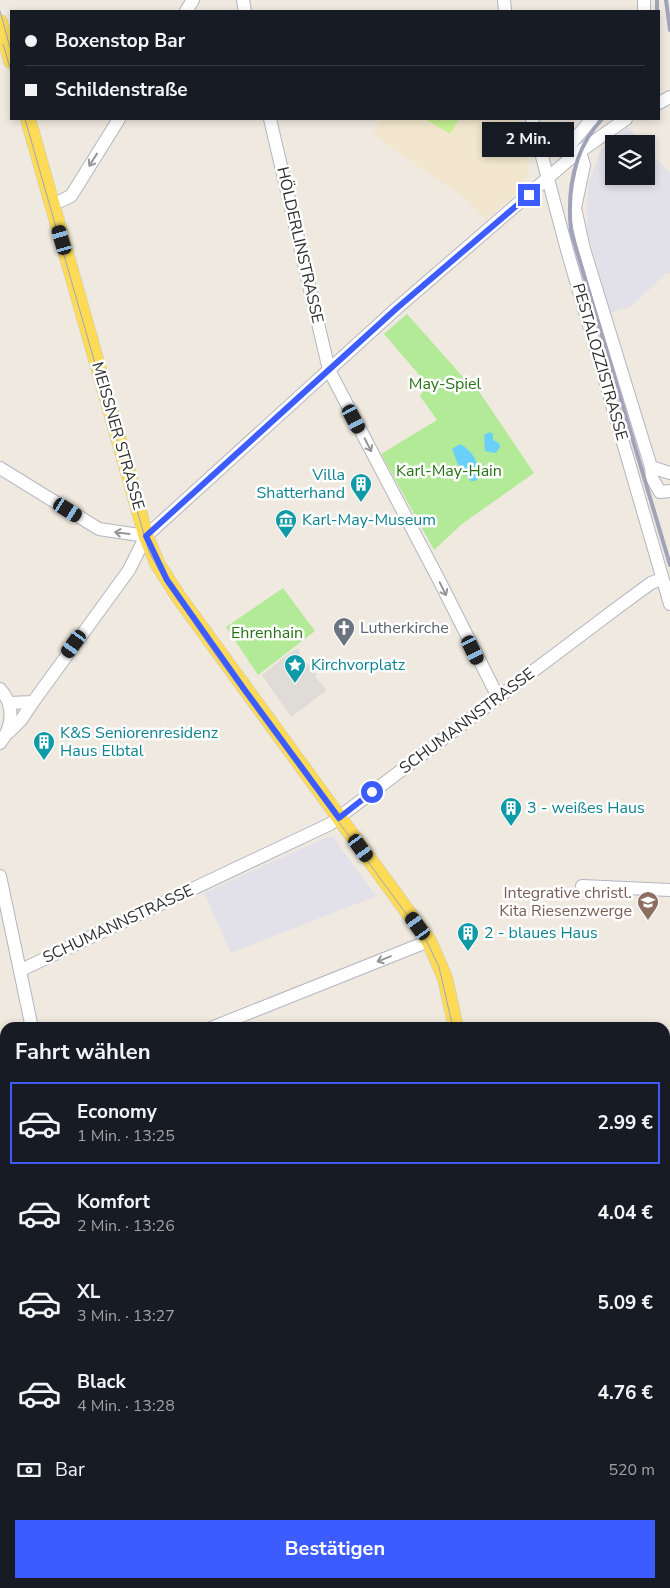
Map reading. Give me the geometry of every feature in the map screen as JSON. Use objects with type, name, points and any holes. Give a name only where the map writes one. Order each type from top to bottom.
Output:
[{"type":"main road","points":[[0,22],[10,57]]},
{"type":"main road","name":"MEISSNER STRASSE","points":[[28,120],[146,536],[167,580],[244,689],[429,941],[445,978],[455,1022]]},
{"type":"street","points":[[52,205],[71,196],[118,120]]},
{"type":"street","name":"HÖLDERLINSTRASSE","points":[[270,120],[329,370],[498,697]]},
{"type":"street","name":"PESTALOZZISTRASSE","points":[[532,120],[670,604]]},
{"type":"street","points":[[591,120],[567,148],[584,165],[575,208],[584,249],[651,467],[652,478],[657,489],[664,493],[670,491]]},
{"type":"street","points":[[0,743],[21,720],[32,702],[129,570],[146,536],[329,370],[529,195],[576,155],[625,120]]},
{"type":"street","points":[[529,195],[555,204]]},
{"type":"street","points":[[651,467],[670,474]]},
{"type":"street","points":[[0,468],[99,529],[146,536]]},
{"type":"street","name":"SCHUMANNSTRASSE","points":[[21,970],[330,824],[651,583],[662,579]]},
{"type":"street","points":[[0,689],[9,703],[9,732]]},
{"type":"street","points":[[9,703],[32,702]]},
{"type":"street","points":[[0,876],[31,1022]]},
{"type":"street","points":[[582,886],[670,890]]},
{"type":"street","points":[[226,1022],[429,941]]},
{"type":"shaded area","points":[[380,120],[519,120],[527,144],[528,169],[523,187],[487,220],[464,197],[372,134]]},
{"type":"shaded area","points":[[628,127],[635,135],[619,135]]},
{"type":"shaded area","points":[[605,147],[605,185],[655,185],[655,157],[670,173],[670,273],[665,274],[632,306],[610,313],[587,230],[588,186],[600,151]]},
{"type":"shaded area","name":"Kirchvorplatz","points":[[299,648],[299,653],[306,664],[310,665],[317,675],[315,677],[327,690],[291,717],[262,675],[288,654]]},
{"type":"shaded area","points":[[327,837],[333,837],[376,896],[231,953],[204,893]]},
{"type":"green space","points":[[427,120],[458,120],[450,134]]},
{"type":"green space","name":"Karl-May-Hain","points":[[407,314],[471,386],[474,384],[534,473],[462,524],[434,550],[381,454],[437,420],[420,396],[427,384],[384,334]]},
{"type":"green space","name":"Ehrenhain","points":[[283,588],[315,631],[258,675],[226,627]]},
{"type":"water","points":[[490,432],[493,434],[493,440],[499,443],[500,447],[496,453],[485,451],[484,435]]},
{"type":"water","points":[[460,444],[472,454],[477,462],[480,477],[475,481],[471,481],[459,467],[452,449]]},
{"type":"tram line","points":[[0,11],[10,47]]},
{"type":"tram line","points":[[3,44],[10,68]]},
{"type":"tram line","points":[[25,120],[149,552],[165,581],[218,658],[427,942],[439,967],[452,1022]]},
{"type":"railway","points":[[657,0],[657,10]]},
{"type":"railway","points":[[666,0],[670,30]]},
{"type":"railway","points":[[601,120],[584,144],[574,171],[570,201],[571,231],[670,565]]},
{"type":"place","name":"Villa Shatterhand","points":[[361,503]]},
{"type":"place","name":"Karl-May-Museum","points":[[286,539]]},
{"type":"place","name":"Lutherkirche","points":[[344,647]]},
{"type":"place","name":"Kirchvorplatz","points":[[295,684]]},
{"type":"place","name":"K&S Seniorenresidenz Haus Elbtal","points":[[44,761]]},
{"type":"place","name":"3 - weißes Haus","points":[[511,827]]},
{"type":"place","name":"Integrative christl. Kita Riesenzwerge","points":[[648,921]]},
{"type":"place","name":"2 - blaues Haus","points":[[468,952]]},
{"type":"route","points":[[372,792],[339,818],[167,580],[157,563],[146,536],[397,308],[529,195]]},
{"type":"park label","name":"May-Spiel","points":[[445,384]]}]
